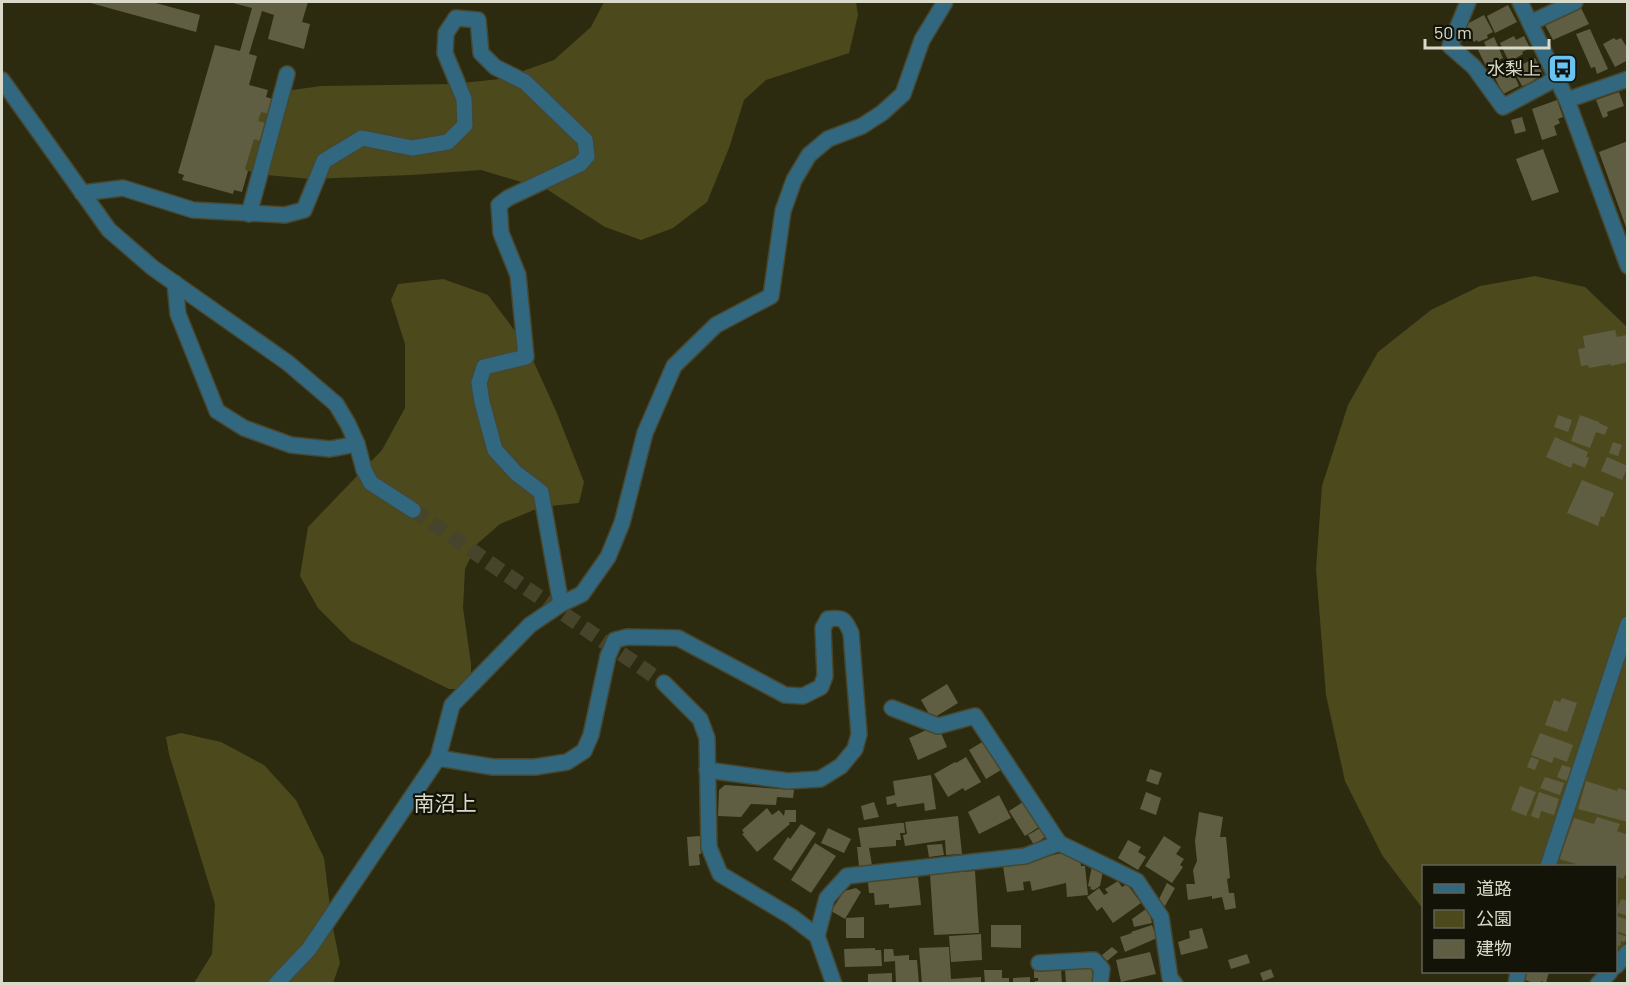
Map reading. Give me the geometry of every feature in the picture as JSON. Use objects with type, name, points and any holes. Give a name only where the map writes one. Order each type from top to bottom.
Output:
[{"type":"street","points":[[276,984],[309,949],[438,758],[452,705],[530,625],[561,604],[582,594],[608,557],[622,523],[645,433],[674,366],[716,325],[771,297],[783,211],[794,180],[809,155],[828,139],[862,126],[903,94],[922,39],[945,2]]},
{"type":"street","points":[[1468,2],[1450,46],[1474,67],[1503,107],[1557,78]]},
{"type":"street","points":[[1520,2],[1567,100],[1628,266]]},
{"type":"street","points":[[1530,23],[1575,2]]},
{"type":"street","points":[[82,193],[123,188],[193,210],[285,215],[304,210],[324,161],[362,138],[412,148],[448,142],[465,125],[464,99],[445,53],[446,33],[456,18],[478,20],[481,53],[495,67],[525,82],[585,140],[587,156],[580,164],[508,198],[499,205],[501,233],[519,274],[526,357],[484,367],[478,383],[495,450],[516,472],[541,492],[561,604]]},
{"type":"street","points":[[249,214],[287,74]]},
{"type":"street","points":[[1567,100],[1628,79]]},
{"type":"street","points":[[2,80],[109,230],[153,268],[288,363],[336,404],[357,444],[364,470],[371,483],[413,510]]},
{"type":"street","points":[[175,283],[178,314],[217,411],[244,428],[291,445],[330,449],[357,444]]},
{"type":"street","points":[[438,758],[493,767],[535,767],[567,762],[584,751],[588,743],[608,656],[615,640],[627,637],[678,638],[785,695],[803,696],[821,687],[825,676],[824,628],[828,619],[838,618],[846,622],[851,633],[859,734],[855,749],[841,766],[820,779],[788,781],[707,770]]},
{"type":"street","points":[[1549,865],[1628,624]]},
{"type":"street","points":[[664,683],[700,719],[707,738],[709,847],[720,874],[792,917],[817,936],[834,984]]},
{"type":"street","points":[[892,708],[938,726],[975,716],[1059,843],[1137,881],[1161,917],[1170,978],[1175,984]]},
{"type":"street","points":[[817,936],[827,898],[847,876],[1025,856],[1059,843]]},
{"type":"street","points":[[1617,965],[1628,952]]},
{"type":"street","points":[[1039,963],[1095,960],[1102,969],[1100,984]]},
{"type":"green space","points":[[604,2],[856,2],[858,15],[849,53],[766,80],[744,100],[729,148],[707,202],[673,228],[641,240],[605,227],[548,190],[481,170],[311,179],[256,174],[230,163],[250,111],[285,91],[321,86],[453,84],[500,79],[554,60],[591,27]]},
{"type":"green space","points":[[1535,276],[1585,287],[1627,327],[1628,940],[1617,952],[1617,865],[1422,865],[1422,908],[1382,855],[1345,781],[1326,695],[1316,569],[1322,486],[1348,405],[1378,352],[1431,310],[1480,286]]},
{"type":"green space","points":[[443,279],[488,295],[527,347],[556,411],[584,482],[579,503],[541,507],[500,524],[477,544],[465,569],[463,608],[471,664],[471,689],[449,689],[351,641],[318,608],[300,576],[308,527],[382,450],[405,408],[405,344],[391,300],[398,284]]},
{"type":"green space","points":[[181,733],[221,742],[264,765],[296,800],[324,858],[332,923],[340,963],[333,983],[194,983],[212,954],[215,904],[169,754],[166,737]]},
{"type":"building","points":[[87,2],[152,2],[200,15],[196,32]]},
{"type":"building","points":[[229,2],[308,2],[302,22],[310,24],[304,49],[268,39],[274,15],[262,11],[249,54],[257,56],[249,85],[268,90],[266,97],[272,99],[268,114],[261,112],[258,121],[277,126],[272,145],[254,139],[245,169],[248,171],[242,192],[234,190],[233,194],[182,180],[184,175],[178,173],[215,45],[240,51],[252,8]]},
{"type":"building","points":[[1508,5],[1517,22],[1495,33],[1487,16]]},
{"type":"building","points":[[1581,8],[1589,24],[1553,40],[1545,25]]},
{"type":"building","points":[[1484,15],[1493,32],[1487,35],[1488,38],[1474,42],[1465,25]]},
{"type":"building","points":[[1590,29],[1608,69],[1597,74],[1595,67],[1591,68],[1576,34]]},
{"type":"building","points":[[1514,36],[1516,40],[1524,36],[1530,48],[1509,62],[1500,43]]},
{"type":"building","points":[[1494,37],[1503,58],[1486,66],[1478,50],[1486,46],[1484,42]]},
{"type":"building","points":[[1614,38],[1616,40],[1621,38],[1628,49],[1628,60],[1615,67],[1603,44]]},
{"type":"building","points":[[1535,58],[1543,75],[1534,80],[1536,84],[1528,89],[1525,85],[1522,86],[1513,69]]},
{"type":"building","points":[[1511,68],[1519,86],[1503,94],[1494,76]]},
{"type":"building","points":[[1619,92],[1624,106],[1607,112],[1608,116],[1603,118],[1596,100]]},
{"type":"building","points":[[1557,100],[1563,117],[1558,119],[1560,123],[1554,126],[1557,135],[1542,140],[1532,109]]},
{"type":"building","points":[[1522,117],[1526,131],[1515,134],[1511,120]]},
{"type":"building","points":[[1628,141],[1628,230],[1627,230],[1599,152]]},
{"type":"building","points":[[1543,149],[1559,192],[1532,201],[1516,159]]},
{"type":"building","points":[[1615,330],[1617,337],[1627,335],[1628,362],[1589,368],[1588,365],[1581,366],[1578,349],[1585,348],[1583,336]]},
{"type":"building","points":[[1558,415],[1572,420],[1568,432],[1554,427]]},
{"type":"building","points":[[1580,415],[1608,427],[1605,435],[1596,432],[1590,448],[1571,441]]},
{"type":"building","points":[[1555,437],[1588,452],[1586,457],[1589,458],[1585,468],[1573,463],[1571,468],[1546,457]]},
{"type":"building","points":[[1613,442],[1622,445],[1618,456],[1609,453]]},
{"type":"building","points":[[1607,457],[1628,466],[1622,480],[1601,471]]},
{"type":"building","points":[[1582,480],[1614,493],[1598,526],[1567,513]]},
{"type":"building","points":[[947,684],[958,703],[932,719],[921,700]]},
{"type":"building","points":[[1562,698],[1577,703],[1567,732],[1545,725],[1554,700],[1560,702]]},
{"type":"building","points":[[933,727],[939,728],[947,747],[918,760],[909,738]]},
{"type":"building","points":[[1540,733],[1573,745],[1567,762],[1554,757],[1552,763],[1531,755]]},
{"type":"building","points":[[984,741],[1001,770],[986,779],[969,750]]},
{"type":"building","points":[[966,757],[981,782],[965,791],[963,788],[948,797],[934,774]]},
{"type":"building","points":[[1531,757],[1539,760],[1535,770],[1527,767]]},
{"type":"building","points":[[1562,765],[1572,768],[1567,781],[1557,777]]},
{"type":"building","points":[[1150,769],[1162,773],[1158,785],[1146,781]]},
{"type":"building","points":[[931,775],[936,809],[925,811],[924,803],[897,807],[896,803],[887,805],[886,797],[895,795],[893,781]]},
{"type":"building","points":[[1545,777],[1564,783],[1560,795],[1540,788]]},
{"type":"building","points":[[1586,781],[1617,791],[1618,788],[1628,791],[1628,822],[1578,809]]},
{"type":"building","points":[[725,785],[794,790],[793,798],[777,797],[776,805],[751,804],[741,817],[718,816],[719,790]]},
{"type":"building","points":[[1520,786],[1536,792],[1526,816],[1511,810]]},
{"type":"building","points":[[1146,792],[1161,798],[1156,815],[1140,809]]},
{"type":"building","points":[[1539,792],[1559,799],[1554,815],[1541,811],[1539,819],[1531,816]]},
{"type":"building","points":[[999,795],[1011,818],[979,834],[968,812]]},
{"type":"building","points":[[874,802],[879,817],[864,820],[861,806]]},
{"type":"building","points":[[1023,802],[1039,827],[1025,836],[1009,811]]},
{"type":"building","points":[[767,808],[772,815],[779,810],[784,816],[785,810],[796,810],[796,822],[789,822],[790,824],[757,852],[742,834],[744,833],[742,830]]},
{"type":"building","points":[[1199,812],[1223,817],[1220,837],[1226,837],[1230,878],[1227,879],[1229,893],[1234,893],[1236,908],[1225,910],[1222,897],[1212,899],[1212,896],[1188,900],[1186,884],[1195,884],[1193,870],[1197,861],[1195,841]]},
{"type":"building","points":[[958,816],[962,854],[946,855],[945,840],[905,846],[903,835],[907,834],[905,822]]},
{"type":"building","points":[[1597,817],[1620,824],[1617,831],[1628,835],[1628,876],[1625,875],[1623,879],[1617,877],[1617,865],[1580,865],[1559,859],[1574,818],[1594,824]]},
{"type":"building","points":[[904,823],[905,833],[900,833],[901,840],[896,840],[896,846],[869,848],[872,865],[859,866],[857,847],[861,847],[858,828]]},
{"type":"building","points":[[801,824],[816,833],[791,871],[773,859],[788,837],[790,839]]},
{"type":"building","points":[[828,828],[851,839],[844,853],[821,843]]},
{"type":"building","points":[[1040,828],[1045,837],[1034,845],[1028,835]]},
{"type":"building","points":[[700,836],[700,865],[689,866],[687,837]]},
{"type":"building","points":[[1164,836],[1181,847],[1176,854],[1184,859],[1180,865],[1183,867],[1172,883],[1145,866]]},
{"type":"building","points":[[1128,840],[1141,847],[1138,852],[1146,857],[1138,870],[1118,858]]},
{"type":"building","points":[[815,843],[836,856],[811,893],[791,880]]},
{"type":"building","points":[[942,844],[944,855],[929,857],[927,845]]},
{"type":"building","points":[[1062,853],[1076,857],[1081,866],[1085,866],[1088,895],[1067,897],[1066,883],[1032,891],[1030,881],[1023,882],[1024,890],[1007,892],[1003,866],[1019,861],[1019,865]]},
{"type":"building","points":[[1092,866],[1103,871],[1100,886],[1094,890],[1088,886]]},
{"type":"building","points":[[975,871],[979,933],[934,935],[930,874]]},
{"type":"building","points":[[918,877],[921,905],[889,908],[889,904],[875,905],[874,893],[869,893],[868,882]]},
{"type":"building","points":[[1118,881],[1122,887],[1127,884],[1141,903],[1113,923],[1102,907],[1097,911],[1087,897],[1099,888],[1104,895],[1108,893],[1105,889]]},
{"type":"building","points":[[1167,883],[1175,888],[1165,906],[1158,901]]},
{"type":"building","points":[[856,888],[861,892],[845,919],[831,911],[844,891]]},
{"type":"building","points":[[1621,899],[1628,901],[1628,916],[1617,912]]},
{"type":"building","points":[[1146,909],[1152,923],[1134,927],[1132,919]]},
{"type":"building","points":[[1617,916],[1628,920],[1628,935],[1617,931]]},
{"type":"building","points":[[864,917],[864,938],[846,938],[846,918]]},
{"type":"building","points":[[991,925],[1021,925],[1021,948],[991,947]]},
{"type":"building","points":[[1152,925],[1157,938],[1125,952],[1120,937]]},
{"type":"building","points":[[1202,928],[1208,948],[1181,955],[1178,942],[1190,938],[1189,931]]},
{"type":"building","points":[[1617,933],[1628,937],[1624,942],[1621,941],[1620,946],[1617,945]]},
{"type":"building","points":[[981,934],[982,960],[951,962],[949,936]]},
{"type":"building","points":[[949,947],[951,979],[981,977],[981,984],[922,984],[919,948]]},
{"type":"building","points":[[1112,947],[1118,952],[1107,961],[1102,955]]},
{"type":"building","points":[[875,948],[875,950],[881,950],[882,966],[845,967],[844,949]]},
{"type":"building","points":[[884,949],[893,949],[894,956],[909,955],[909,960],[917,960],[919,984],[896,984],[895,961],[884,962]]},
{"type":"building","points":[[1150,952],[1156,974],[1121,982],[1116,960]]},
{"type":"building","points":[[1247,954],[1250,963],[1231,969],[1228,960]]},
{"type":"building","points":[[1092,967],[1094,984],[1066,984],[1065,969]]},
{"type":"building","points":[[1034,969],[1041,969],[1041,972],[1044,972],[1044,970],[1061,969],[1062,984],[1035,984],[1038,978],[1034,978]]},
{"type":"building","points":[[1271,969],[1274,977],[1263,981],[1260,973]]},
{"type":"building","points":[[984,970],[1002,970],[1002,978],[1009,978],[1009,984],[985,984]]},
{"type":"building","points":[[892,973],[892,984],[868,984],[868,974]]},
{"type":"building","points":[[1527,973],[1549,973],[1546,983],[1541,981],[1540,984],[1536,984],[1525,980]]},
{"type":"building","points":[[1030,977],[1030,984],[1013,984],[1013,978]]},
{"type":"tunnel","points":[[413,510],[664,683]]},
{"type":"place","name":"水梨上","points":[[1562,68]]},
{"type":"district","name":"南沼上","points":[[445,802]]}]
